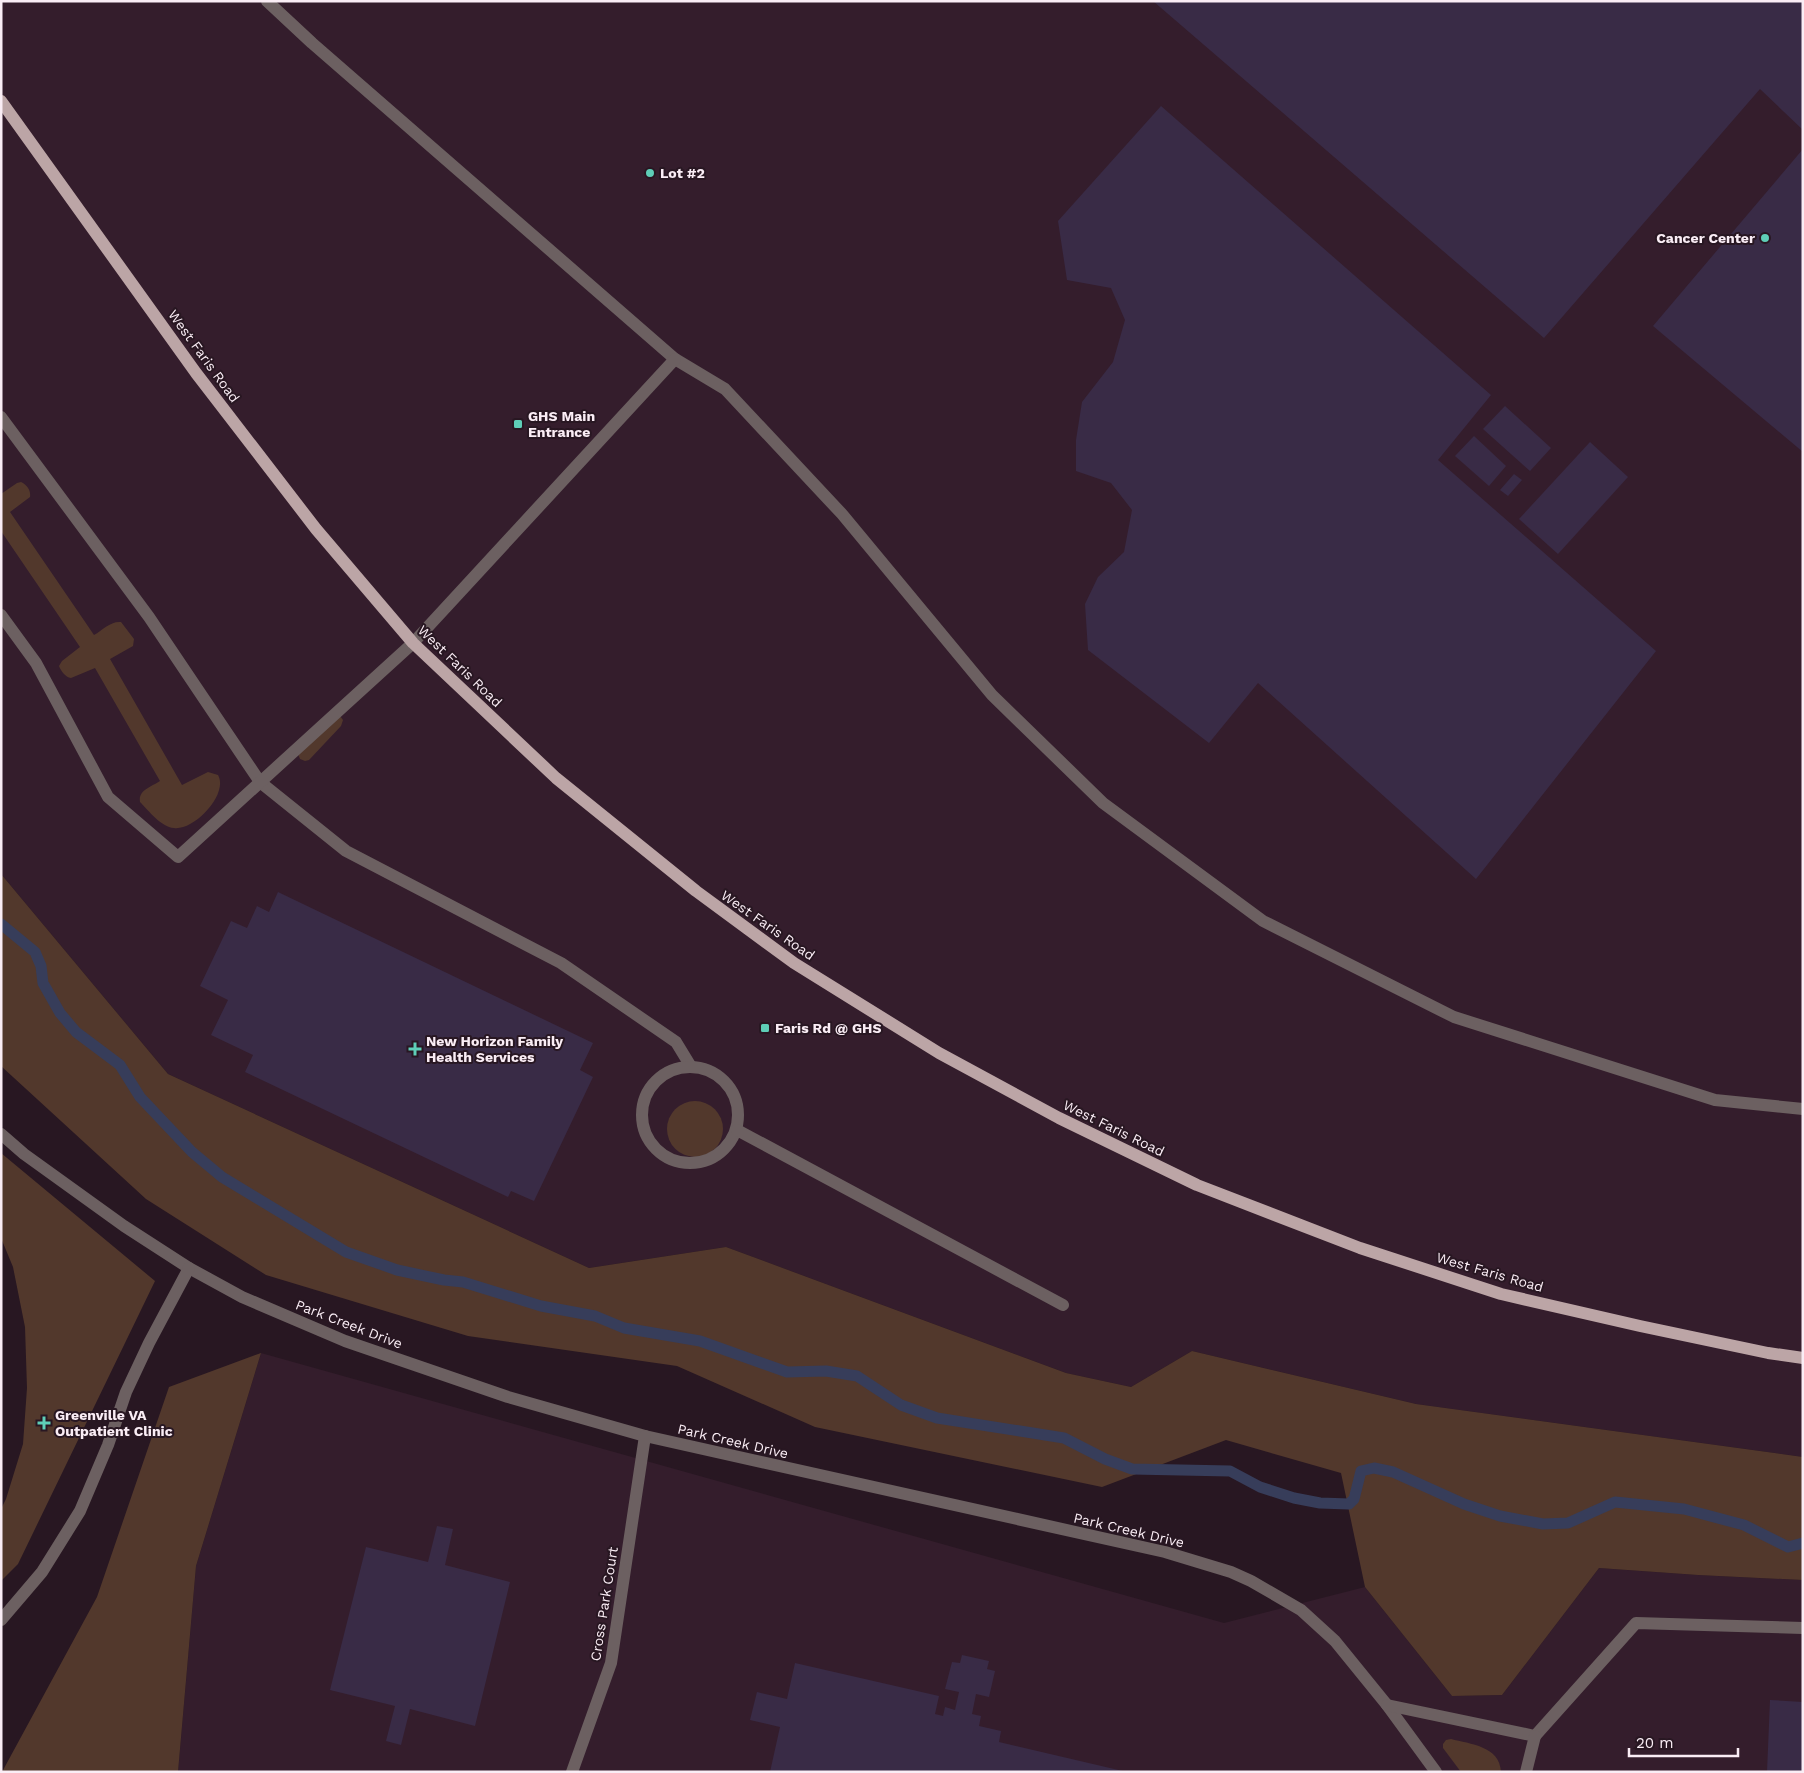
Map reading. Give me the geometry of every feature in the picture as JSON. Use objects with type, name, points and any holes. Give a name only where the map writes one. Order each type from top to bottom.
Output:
[{"type":"main road","name":"West Faris Road","points":[[1,101],[196,373],[316,529],[413,643],[556,778],[696,891],[810,973],[939,1053],[1059,1118],[1197,1185],[1360,1248],[1492,1290],[1640,1326],[1768,1353],[1803,1358]]},
{"type":"street","points":[[267,1],[312,43],[675,359],[725,389],[842,514],[992,695],[1103,803],[1263,922],[1454,1017],[1714,1100],[1803,1110]]},
{"type":"street","points":[[1,615],[36,663],[108,797],[178,857],[413,643],[675,359]]},
{"type":"street","points":[[1,417],[148,618],[260,782],[346,851],[561,963],[676,1042],[690,1065]]},
{"type":"street","points":[[690,1065],[719,1074],[737,1099],[737,1130],[720,1154],[691,1164],[661,1155],[643,1130],[642,1100],[660,1075],[690,1065]]},
{"type":"street","points":[[737,1130],[1063,1305]]},
{"type":"street","name":"Park Creek Drive","points":[[1,1134],[24,1154],[124,1226],[189,1268],[242,1297],[345,1341],[508,1397],[645,1436],[1155,1550],[1231,1572],[1251,1580],[1301,1610],[1335,1640],[1387,1705],[1436,1772]]},
{"type":"street","points":[[1,1620],[42,1572],[80,1511],[108,1445],[126,1392],[149,1343],[189,1268]]},
{"type":"street","name":"Cross Park Court","points":[[572,1772],[612,1663],[645,1436]]},
{"type":"street","points":[[1526,1772],[1535,1736],[1636,1623],[1803,1628]]},
{"type":"street","points":[[1387,1705],[1535,1736]]},
{"type":"shaded area","points":[[1,1],[1803,1],[1803,1457],[1416,1404],[1192,1351],[1131,1387],[1066,1373],[726,1247],[589,1268],[168,1074],[1,874]]},
{"type":"shaded area","points":[[21,482],[28,488],[30,497],[10,512],[94,635],[110,624],[121,622],[134,639],[133,646],[110,659],[182,785],[208,772],[218,775],[220,783],[219,792],[208,810],[191,824],[174,828],[164,825],[140,802],[141,794],[160,781],[95,668],[71,678],[62,672],[59,666],[62,661],[80,647],[1,531],[1,494]]},
{"type":"shaded area","points":[[340,716],[343,720],[341,726],[309,760],[300,759],[298,754]]},
{"type":"shaded area","points":[[1,874],[168,1074],[589,1268],[726,1247],[1066,1373],[1131,1387],[1192,1351],[1416,1404],[1803,1457],[1803,1580],[1599,1568],[1502,1695],[1452,1696],[1365,1587],[1341,1473],[1226,1440],[1102,1487],[815,1427],[677,1366],[468,1336],[266,1275],[146,1199],[1,1066]]},
{"type":"shaded area","points":[[689,1101],[701,1101],[711,1105],[719,1113],[723,1129],[719,1145],[711,1153],[701,1157],[689,1157],[679,1153],[671,1145],[667,1135],[667,1123],[671,1113],[679,1105]]},
{"type":"shaded area","name":"Greenville VA Outpatient Clinic","points":[[1,1153],[155,1281],[18,1564],[1,1581],[1,1509],[6,1499],[23,1444],[27,1388],[25,1327],[13,1267],[1,1238]]},
{"type":"shaded area","points":[[261,1353],[1224,1623],[1365,1587],[1452,1696],[1502,1695],[1599,1568],[1803,1580],[1803,1772],[178,1772],[196,1566]]},
{"type":"shaded area","points":[[261,1353],[196,1566],[178,1772],[2,1772],[97,1597],[169,1387]]},
{"type":"shaded area","points":[[1451,1739],[1490,1751],[1499,1763],[1501,1772],[1461,1772],[1443,1748],[1446,1740]]},
{"type":"building","points":[[1153,1],[1803,1],[1803,130],[1760,89],[1544,338]]},
{"type":"building","points":[[1161,106],[1491,395],[1438,460],[1656,651],[1476,879],[1258,683],[1209,743],[1088,650],[1085,604],[1098,577],[1124,552],[1132,510],[1111,483],[1076,471],[1076,440],[1082,402],[1113,362],[1125,320],[1111,288],[1067,280],[1058,221]]},
{"type":"building","name":"Cancer Center","points":[[1803,149],[1803,452],[1653,326]]},
{"type":"building","points":[[1505,406],[1551,448],[1530,471],[1483,429]]},
{"type":"building","points":[[1474,436],[1506,466],[1489,486],[1455,456]]},
{"type":"building","points":[[1590,442],[1628,477],[1558,554],[1519,519]]},
{"type":"building","points":[[1514,474],[1522,480],[1508,496],[1500,490]]},
{"type":"building","name":"New Horizon Family Health Services","points":[[278,892],[593,1043],[580,1070],[593,1077],[534,1201],[511,1191],[508,1197],[245,1072],[253,1055],[211,1035],[228,1000],[200,986],[231,921],[247,928],[257,906],[269,912]]},
{"type":"building","points":[[437,1526],[453,1529],[445,1565],[510,1582],[475,1726],[410,1709],[401,1745],[386,1741],[395,1706],[330,1690],[366,1547],[428,1562]]},
{"type":"building","points":[[962,1655],[989,1661],[987,1669],[995,1671],[989,1697],[976,1694],[972,1714],[981,1716],[979,1726],[1001,1731],[999,1742],[1127,1772],[770,1772],[780,1727],[750,1720],[757,1692],[787,1699],[795,1663],[939,1696],[935,1714],[943,1716],[945,1707],[955,1710],[959,1692],[945,1689],[952,1662],[960,1663]]},
{"type":"building","points":[[1770,1700],[1803,1702],[1803,1772],[1767,1772]]},
{"type":"waterway","points":[[1,924],[35,952],[41,966],[43,983],[60,1013],[76,1032],[120,1065],[140,1097],[192,1152],[222,1177],[346,1252],[397,1270],[463,1282],[541,1306],[595,1316],[624,1328],[700,1341],[787,1372],[826,1371],[857,1376],[901,1405],[937,1418],[1064,1438],[1105,1459],[1132,1469],[1230,1471],[1260,1487],[1294,1498],[1320,1503],[1349,1504],[1354,1499],[1361,1471],[1374,1468],[1393,1472],[1464,1504],[1500,1516],[1543,1524],[1568,1523],[1615,1502],[1684,1509],[1744,1525],[1788,1547],[1803,1543]]},
{"type":"place","name":"Lot #2","points":[[650,173]]},
{"type":"place","name":"Cancer Center","points":[[1765,238]]},
{"type":"place","name":"GHS Main Entrance","points":[[518,424]]},
{"type":"place","name":"Faris Rd @ GHS","points":[[765,1028]]},
{"type":"place","name":"New Horizon Family Health Services","points":[[415,1049]]},
{"type":"place","name":"Greenville VA Outpatient Clinic","points":[[44,1423]]}]
